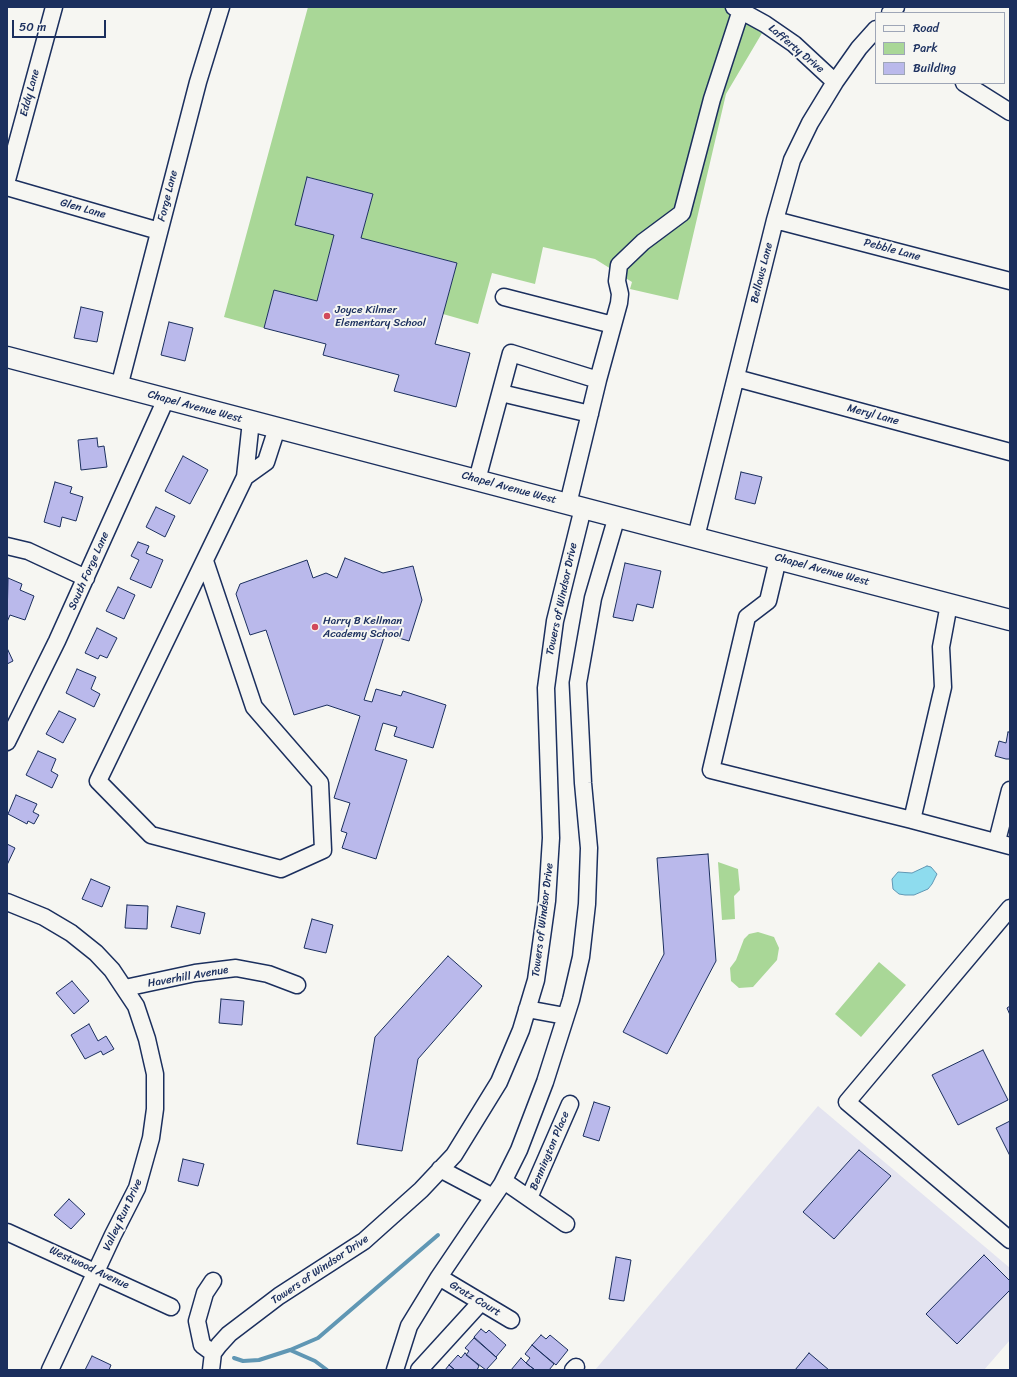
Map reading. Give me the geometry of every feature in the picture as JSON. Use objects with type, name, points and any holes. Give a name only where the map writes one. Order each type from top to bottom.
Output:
[{"type":"main road","name":"Chapel Avenue West","points":[[7,357],[1010,620]]},
{"type":"street","name":"Eddy Lane","points":[[7,180],[54,7]]},
{"type":"street","name":"Forge Lane","points":[[119,387],[198,82],[221,7]]},
{"type":"street","name":"Lafferty Drive","points":[[738,8],[794,44],[835,82]]},
{"type":"street","name":"Towers of Windsor Drive","points":[[213,1353],[229,1334],[279,1296],[364,1242],[421,1190],[454,1155],[499,1082],[521,1030],[536,980],[547,902],[551,838],[546,688],[548,663],[576,506],[590,414],[620,294],[617,280],[619,265],[643,242],[682,213],[738,8]]},
{"type":"street","name":"Bellows Lane","points":[[696,538],[775,220],[792,160],[810,123],[835,82],[859,48],[875,30]]},
{"type":"street","points":[[966,84],[1010,112]]},
{"type":"street","name":"Glen Lane","points":[[7,187],[159,231]]},
{"type":"street","name":"Pebble Lane","points":[[775,220],[1010,281]]},
{"type":"street","points":[[504,298],[613,325]]},
{"type":"street","points":[[477,480],[511,353],[598,380]]},
{"type":"street","name":"Meryl Lane","points":[[736,378],[1010,452]]},
{"type":"street","points":[[501,393],[590,414]]},
{"type":"street","name":"South Forge Lane","points":[[7,742],[13,718],[86,578],[166,399]]},
{"type":"street","points":[[204,561],[254,706],[320,783],[323,850],[281,869],[151,835],[98,781],[204,561],[245,477],[252,421]]},
{"type":"street","points":[[245,477],[266,462],[278,428]]},
{"type":"street","points":[[395,1370],[409,1326],[438,1277],[504,1181],[520,1150],[545,1082],[566,1016],[581,957],[587,904],[589,848],[583,783],[578,683],[593,598],[617,516]]},
{"type":"street","points":[[7,546],[28,551],[86,578]]},
{"type":"street","points":[[778,559],[768,601],[747,617],[711,770],[1004,843],[1010,790]]},
{"type":"street","points":[[912,820],[943,687],[941,647],[949,604]]},
{"type":"street","name":"Valley Run Drive","points":[[7,902],[44,917],[71,933],[96,953],[126,988],[136,1006],[147,1039],[155,1074],[155,1109],[151,1138],[137,1188],[50,1370]]},
{"type":"street","points":[[1010,908],[847,1102],[1010,1240]]},
{"type":"street","name":"Haverhill Avenue","points":[[126,988],[195,974],[236,968],[268,974],[297,985]]},
{"type":"street","points":[[527,1009],[566,1016]]},
{"type":"street","name":"Bennington Place","points":[[529,1198],[570,1104]]},
{"type":"street","points":[[440,1170],[493,1197]]},
{"type":"street","points":[[504,1181],[566,1224]]},
{"type":"street","name":"Westwood Avenue","points":[[7,1232],[97,1271],[171,1307]]},
{"type":"street","name":"Gratz Court","points":[[438,1277],[511,1320]]},
{"type":"street","points":[[211,1370],[213,1353],[202,1345],[197,1321],[204,1293],[213,1281]]},
{"type":"street","points":[[419,1370],[481,1302]]},
{"type":"shaded area","points":[[818,1106],[1010,1268],[1010,1340],[984,1370],[595,1370]]},
{"type":"green space","points":[[308,7],[722,7],[768,23],[726,94],[678,300],[630,289],[632,282],[595,259],[543,247],[535,284],[492,273],[478,324],[443,314],[457,263],[361,238],[373,194],[308,177],[295,225],[334,235],[317,301],[274,290],[264,328],[224,317]]},
{"type":"green space","points":[[718,862],[738,869],[740,890],[734,896],[735,919],[722,920]]},
{"type":"green space","points":[[758,932],[774,937],[779,948],[777,960],[753,987],[739,988],[731,981],[730,968],[736,960],[744,939],[749,934]]},
{"type":"green space","points":[[879,962],[906,985],[861,1037],[835,1014]]},
{"type":"water","points":[[927,866],[931,867],[937,874],[928,889],[914,895],[905,895],[899,894],[893,889],[892,879],[898,872],[912,873]]},
{"type":"building","points":[[307,177],[373,194],[361,238],[457,263],[435,344],[470,353],[456,407],[394,391],[399,375],[323,355],[326,344],[264,328],[274,290],[317,301],[334,235],[295,225]]},
{"type":"building","points":[[81,307],[103,312],[97,342],[74,338]]},
{"type":"building","points":[[169,322],[193,328],[185,361],[161,355]]},
{"type":"building","points":[[97,438],[98,447],[104,446],[107,467],[81,470],[78,440]]},
{"type":"building","points":[[183,456],[208,470],[190,504],[165,491]]},
{"type":"building","points":[[741,472],[762,477],[755,504],[735,499]]},
{"type":"building","points":[[55,482],[72,487],[70,493],[83,497],[76,521],[62,517],[60,527],[44,522]]},
{"type":"building","points":[[156,507],[175,516],[165,537],[146,527]]},
{"type":"building","points":[[138,542],[149,546],[146,553],[163,560],[151,588],[130,579],[139,560],[131,556]]},
{"type":"building","points":[[345,558],[383,573],[413,566],[422,600],[409,641],[385,634],[364,700],[372,702],[376,689],[401,696],[403,691],[446,705],[433,748],[394,736],[397,727],[383,723],[375,750],[407,760],[376,859],[342,848],[347,833],[341,831],[350,803],[334,798],[360,716],[327,705],[294,715],[266,630],[250,635],[236,594],[240,584],[307,560],[313,578],[326,573],[337,578]]},
{"type":"building","points":[[625,563],[661,571],[653,608],[637,604],[633,621],[613,617]]},
{"type":"building","points":[[8,578],[22,584],[20,590],[34,596],[25,620],[10,615],[7,622]]},
{"type":"building","points":[[118,587],[135,595],[124,619],[106,611]]},
{"type":"building","points":[[97,628],[117,638],[107,658],[100,655],[98,659],[85,653]]},
{"type":"building","points":[[7,648],[13,661],[7,664]]},
{"type":"building","points":[[77,669],[96,677],[91,689],[100,694],[94,707],[66,693]]},
{"type":"building","points":[[59,711],[76,719],[63,743],[46,734]]},
{"type":"building","points":[[1008,732],[1010,732],[1010,759],[995,756],[999,741],[1006,743]]},
{"type":"building","points":[[38,751],[56,759],[51,771],[58,775],[52,788],[26,775]]},
{"type":"building","points":[[16,795],[37,804],[33,812],[39,815],[34,824],[28,821],[27,824],[8,814]]},
{"type":"building","points":[[7,844],[15,848],[7,865]]},
{"type":"building","points":[[708,854],[716,961],[667,1054],[623,1032],[664,954],[657,858]]},
{"type":"building","points":[[91,879],[110,887],[102,907],[82,899]]},
{"type":"building","points":[[127,905],[148,906],[147,929],[125,928]]},
{"type":"building","points":[[177,906],[205,913],[200,934],[171,927]]},
{"type":"building","points":[[312,919],[333,925],[326,953],[304,948]]},
{"type":"building","points":[[448,956],[482,986],[418,1059],[402,1151],[357,1144],[375,1037]]},
{"type":"building","points":[[72,981],[89,1001],[74,1014],[56,993]]},
{"type":"building","points":[[221,999],[244,1001],[242,1025],[219,1023]]},
{"type":"building","points":[[1010,1006],[1010,1015],[1007,1008]]},
{"type":"building","points":[[89,1024],[98,1041],[106,1036],[114,1049],[103,1055],[101,1051],[85,1059],[71,1035]]},
{"type":"building","points":[[983,1050],[1008,1100],[958,1125],[932,1075]]},
{"type":"building","points":[[594,1102],[610,1107],[599,1141],[583,1136]]},
{"type":"building","points":[[1010,1121],[1010,1156],[996,1128]]},
{"type":"building","points":[[859,1150],[891,1176],[834,1239],[803,1212]]},
{"type":"building","points":[[183,1159],[204,1164],[198,1186],[178,1181]]},
{"type":"building","points":[[69,1199],[85,1214],[71,1229],[54,1215]]},
{"type":"building","points":[[984,1255],[1010,1281],[1010,1290],[957,1344],[926,1314]]},
{"type":"building","points":[[616,1257],[631,1260],[624,1301],[609,1299]]},
{"type":"building","points":[[481,1329],[486,1333],[489,1330],[506,1345],[496,1357],[474,1337]]},
{"type":"building","points":[[541,1335],[546,1339],[550,1335],[568,1350],[556,1365],[532,1345]]},
{"type":"building","points":[[474,1338],[497,1358],[486,1370],[466,1355],[469,1351],[465,1348]]},
{"type":"building","points":[[532,1345],[554,1364],[549,1370],[535,1370],[526,1363],[530,1358],[525,1354]]},
{"type":"building","points":[[465,1353],[479,1366],[477,1370],[455,1370],[449,1365],[458,1355],[461,1358]]},
{"type":"building","points":[[809,1353],[829,1370],[795,1370]]},
{"type":"building","points":[[92,1356],[111,1365],[109,1370],[85,1370]]},
{"type":"building","points":[[521,1358],[526,1363],[535,1370],[511,1370]]},
{"type":"building","points":[[449,1365],[455,1370],[445,1370]]},
{"type":"waterway","points":[[290,1350],[318,1338],[438,1235]]},
{"type":"waterway","points":[[234,1358],[243,1361],[259,1360],[290,1350],[315,1361],[327,1370]]},
{"type":"place","name":"Joyce Kilmer Elementary School","points":[[327,316]]},
{"type":"place","name":"Harry B Kellman Academy School","points":[[315,627]]}]
